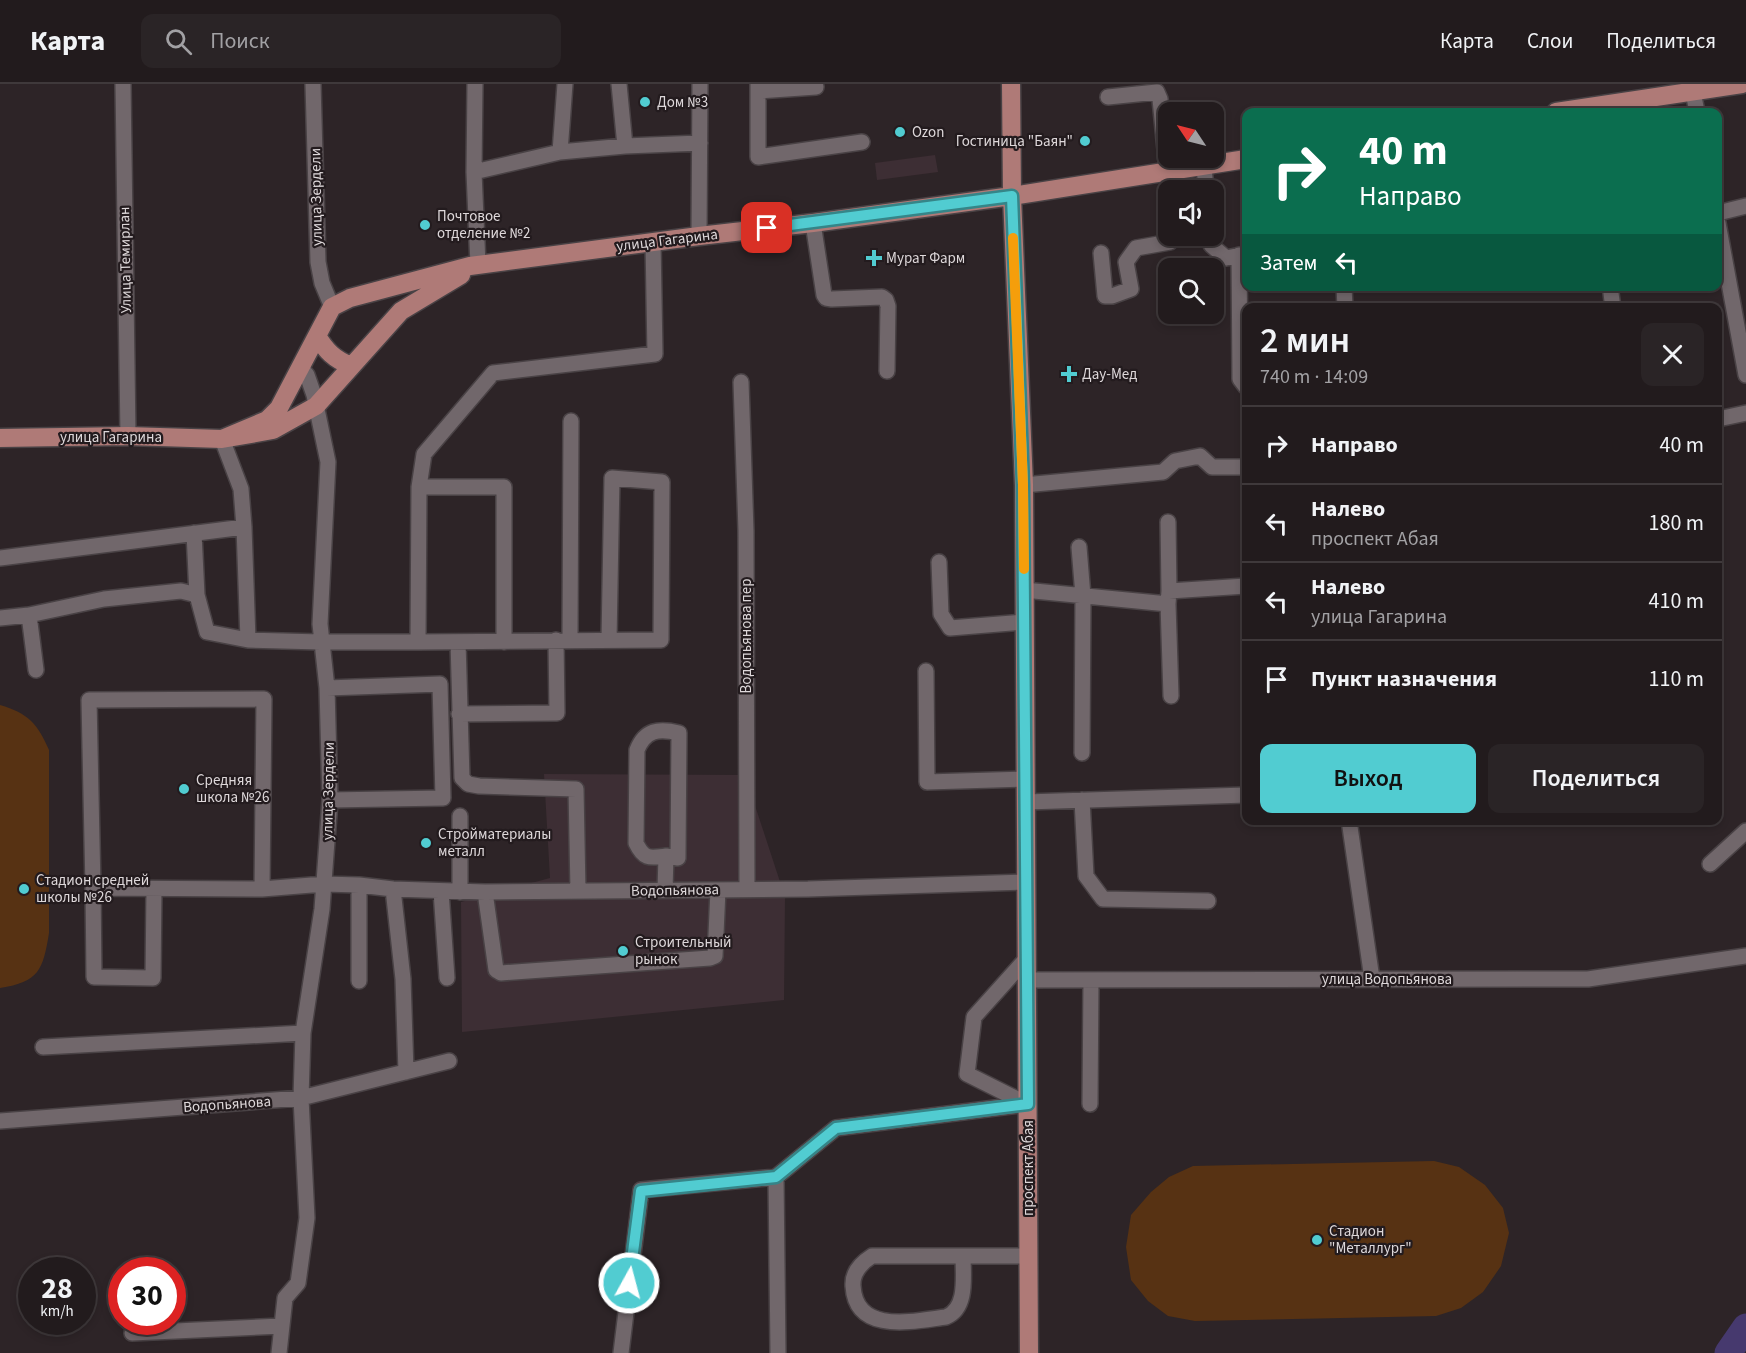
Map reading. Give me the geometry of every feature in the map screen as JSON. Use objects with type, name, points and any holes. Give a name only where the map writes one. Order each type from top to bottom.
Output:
[{"type":"main road","name":"проспект Абая","points":[[1011,84],[1012,196],[1023,485],[1029,1353]]},
{"type":"main road","points":[[1583,108],[1742,84]]},
{"type":"main road","name":"улица Гагарина","points":[[1224,162],[1242,160]]},
{"type":"main road","name":"улица Гагарина","points":[[222,439],[267,420],[279,408],[332,307],[350,298],[389,287],[478,265],[699,236],[813,224],[1012,196],[1185,168]]},
{"type":"main road","name":"улица Гагарина","points":[[0,438],[128,436],[222,439],[273,430],[316,406],[401,310],[478,265]]},
{"type":"main road","points":[[389,287],[401,296],[401,310]]},
{"type":"main road","points":[[316,336],[331,356],[351,366]]},
{"type":"street","name":"Улица Темирлан","points":[[123,84],[128,436]]},
{"type":"street","name":"улица Зердели","points":[[313,84],[318,262],[322,283],[332,307]]},
{"type":"street","points":[[475,84],[474,172],[478,265]]},
{"type":"street","points":[[560,152],[565,84]]},
{"type":"street","points":[[619,84],[625,146]]},
{"type":"street","points":[[699,236],[700,84]]},
{"type":"street","points":[[816,87],[758,88],[758,157],[862,142]]},
{"type":"street","points":[[1108,98],[1157,92],[1160,99],[1167,180]]},
{"type":"street","points":[[1693,92],[1696,108]]},
{"type":"street","points":[[474,172],[560,152],[625,146],[700,143]]},
{"type":"street","points":[[1722,212],[1746,206]]},
{"type":"street","points":[[813,224],[826,298],[882,297],[886,300],[888,306],[887,371]]},
{"type":"street","points":[[418,642],[419,488],[424,453],[493,373],[655,354],[653,242]]},
{"type":"street","points":[[1101,253],[1105,296],[1112,296],[1131,289],[1126,262],[1137,248],[1158,244]]},
{"type":"street","points":[[1722,245],[1746,375]]},
{"type":"street","points":[[1212,246],[1226,258],[1242,254]]},
{"type":"street","points":[[1242,291],[1240,379],[1242,382]]},
{"type":"street","name":"улица Зердели","points":[[279,1353],[285,1298],[298,1283],[307,1218],[301,1098],[303,1033],[324,884],[330,800],[327,688],[320,624],[328,462],[310,383],[301,368]]},
{"type":"street","name":"Водопьянова пер","points":[[741,382],[746,543],[747,890]]},
{"type":"street","points":[[1722,418],[1746,413]]},
{"type":"street","points":[[459,714],[556,713],[563,640],[571,421]]},
{"type":"street","points":[[222,439],[241,489],[248,640]]},
{"type":"street","points":[[1023,485],[1163,472],[1174,460],[1200,456],[1212,467],[1242,467]]},
{"type":"street","points":[[194,533],[197,595],[207,632],[248,640],[321,642],[661,640],[662,482],[612,478],[609,640]]},
{"type":"street","points":[[419,488],[504,487],[504,642]]},
{"type":"street","points":[[1168,522],[1171,696]]},
{"type":"street","points":[[0,558],[244,526]]},
{"type":"street","points":[[1079,547],[1083,596],[1082,753]]},
{"type":"street","points":[[939,562],[941,614],[950,628],[1024,622]]},
{"type":"street","points":[[1024,590],[1083,596],[1169,597],[1242,587]]},
{"type":"street","points":[[0,618],[29,615],[104,599],[181,591],[197,595]]},
{"type":"street","points":[[29,615],[36,670]]},
{"type":"street","points":[[458,642],[462,778],[468,784],[478,786],[576,789],[578,891]]},
{"type":"street","points":[[926,671],[927,782],[1026,779]]},
{"type":"street","points":[[327,688],[440,684],[443,798],[330,800]]},
{"type":"street","points":[[154,888],[153,978],[94,977],[89,700],[264,699],[262,889]]},
{"type":"street","points":[[666,730],[679,733],[679,744],[678,858],[666,856],[650,858],[640,853],[636,843],[637,750],[642,738],[649,733],[666,730]]},
{"type":"street","points":[[1026,802],[1242,795]]},
{"type":"street","points":[[1082,800],[1086,876],[1103,899],[1208,901]]},
{"type":"street","points":[[460,816],[460,892]]},
{"type":"street","points":[[1350,825],[1372,979]]},
{"type":"street","points":[[1710,864],[1746,831]]},
{"type":"street","points":[[665,890],[666,856]]},
{"type":"street","name":"Водопьянова","points":[[93,888],[262,889],[324,884],[485,892],[747,890],[1027,882]]},
{"type":"street","points":[[359,885],[359,981]]},
{"type":"street","points":[[393,889],[403,979],[406,1072]]},
{"type":"street","points":[[485,892],[496,970],[501,973],[710,958],[715,956],[718,890]]},
{"type":"street","points":[[441,891],[447,978]]},
{"type":"street","name":"улица Водопьянова","points":[[1026,980],[1588,979],[1746,956]]},
{"type":"street","points":[[1027,958],[974,1017],[967,1074],[1028,1104]]},
{"type":"street","points":[[1090,1104],[1092,980]]},
{"type":"street","points":[[43,1047],[303,1033]]},
{"type":"street","name":"Водопьянова","points":[[0,1121],[301,1098],[449,1061]]},
{"type":"street","points":[[621,1353],[641,1191],[776,1177],[836,1128],[1028,1104]]},
{"type":"street","points":[[776,1177],[778,1353]]},
{"type":"street","points":[[963,1256],[962,1297],[953,1314],[946,1317],[892,1323],[871,1317],[863,1310],[854,1295],[853,1278],[858,1268],[872,1256],[963,1256],[1029,1256]]},
{"type":"street","points":[[186,1331],[282,1326]]},
{"type":"shaded area","points":[[935,155],[938,172],[877,180],[875,163]]},
{"type":"shaded area","name":"Стадион средней школы №26","points":[[0,705],[18,712],[31,721],[41,733],[49,750],[49,933],[44,956],[37,972],[23,982],[0,988]]},
{"type":"shaded area","name":"Строительный рынок","points":[[544,774],[745,775],[785,897],[784,1000],[462,1032],[461,902],[550,878]]},
{"type":"shaded area","name":"Стадион \"Металлург\"","points":[[1434,1161],[1459,1167],[1485,1185],[1503,1208],[1509,1233],[1501,1266],[1483,1292],[1461,1308],[1436,1316],[1195,1321],[1168,1316],[1148,1301],[1131,1280],[1126,1247],[1131,1215],[1151,1192],[1169,1177],[1193,1166]]},
{"type":"waterway","points":[[1728,1353],[1746,1327]]},
{"type":"slow traffic","points":[[1013,238],[1024,569]]},
{"type":"place","name":"Дом №3","points":[[645,102]]},
{"type":"place","name":"Ozon","points":[[900,132]]},
{"type":"place","name":"Гостиница \"Баян\"","points":[[1085,141]]},
{"type":"place","name":"Почтовое отделение №2","points":[[425,225]]},
{"type":"place","name":"Мурат Фарм","points":[[874,258]]},
{"type":"place","name":"Дау-Мед","points":[[1069,374]]},
{"type":"place","name":"Средняя школа №26","points":[[184,789]]},
{"type":"place","name":"Стройматериалы металл","points":[[426,843]]},
{"type":"place","name":"Стадион средней школы №26","points":[[24,889]]},
{"type":"place","name":"Строительный рынок","points":[[623,951]]},
{"type":"place","name":"Стадион \"Металлург\"","points":[[1317,1240]]},
{"type":"route","points":[[629,1283],[641,1191],[776,1177],[836,1128],[1028,1104],[1023,485],[1012,196],[813,224],[767,228]]}]
